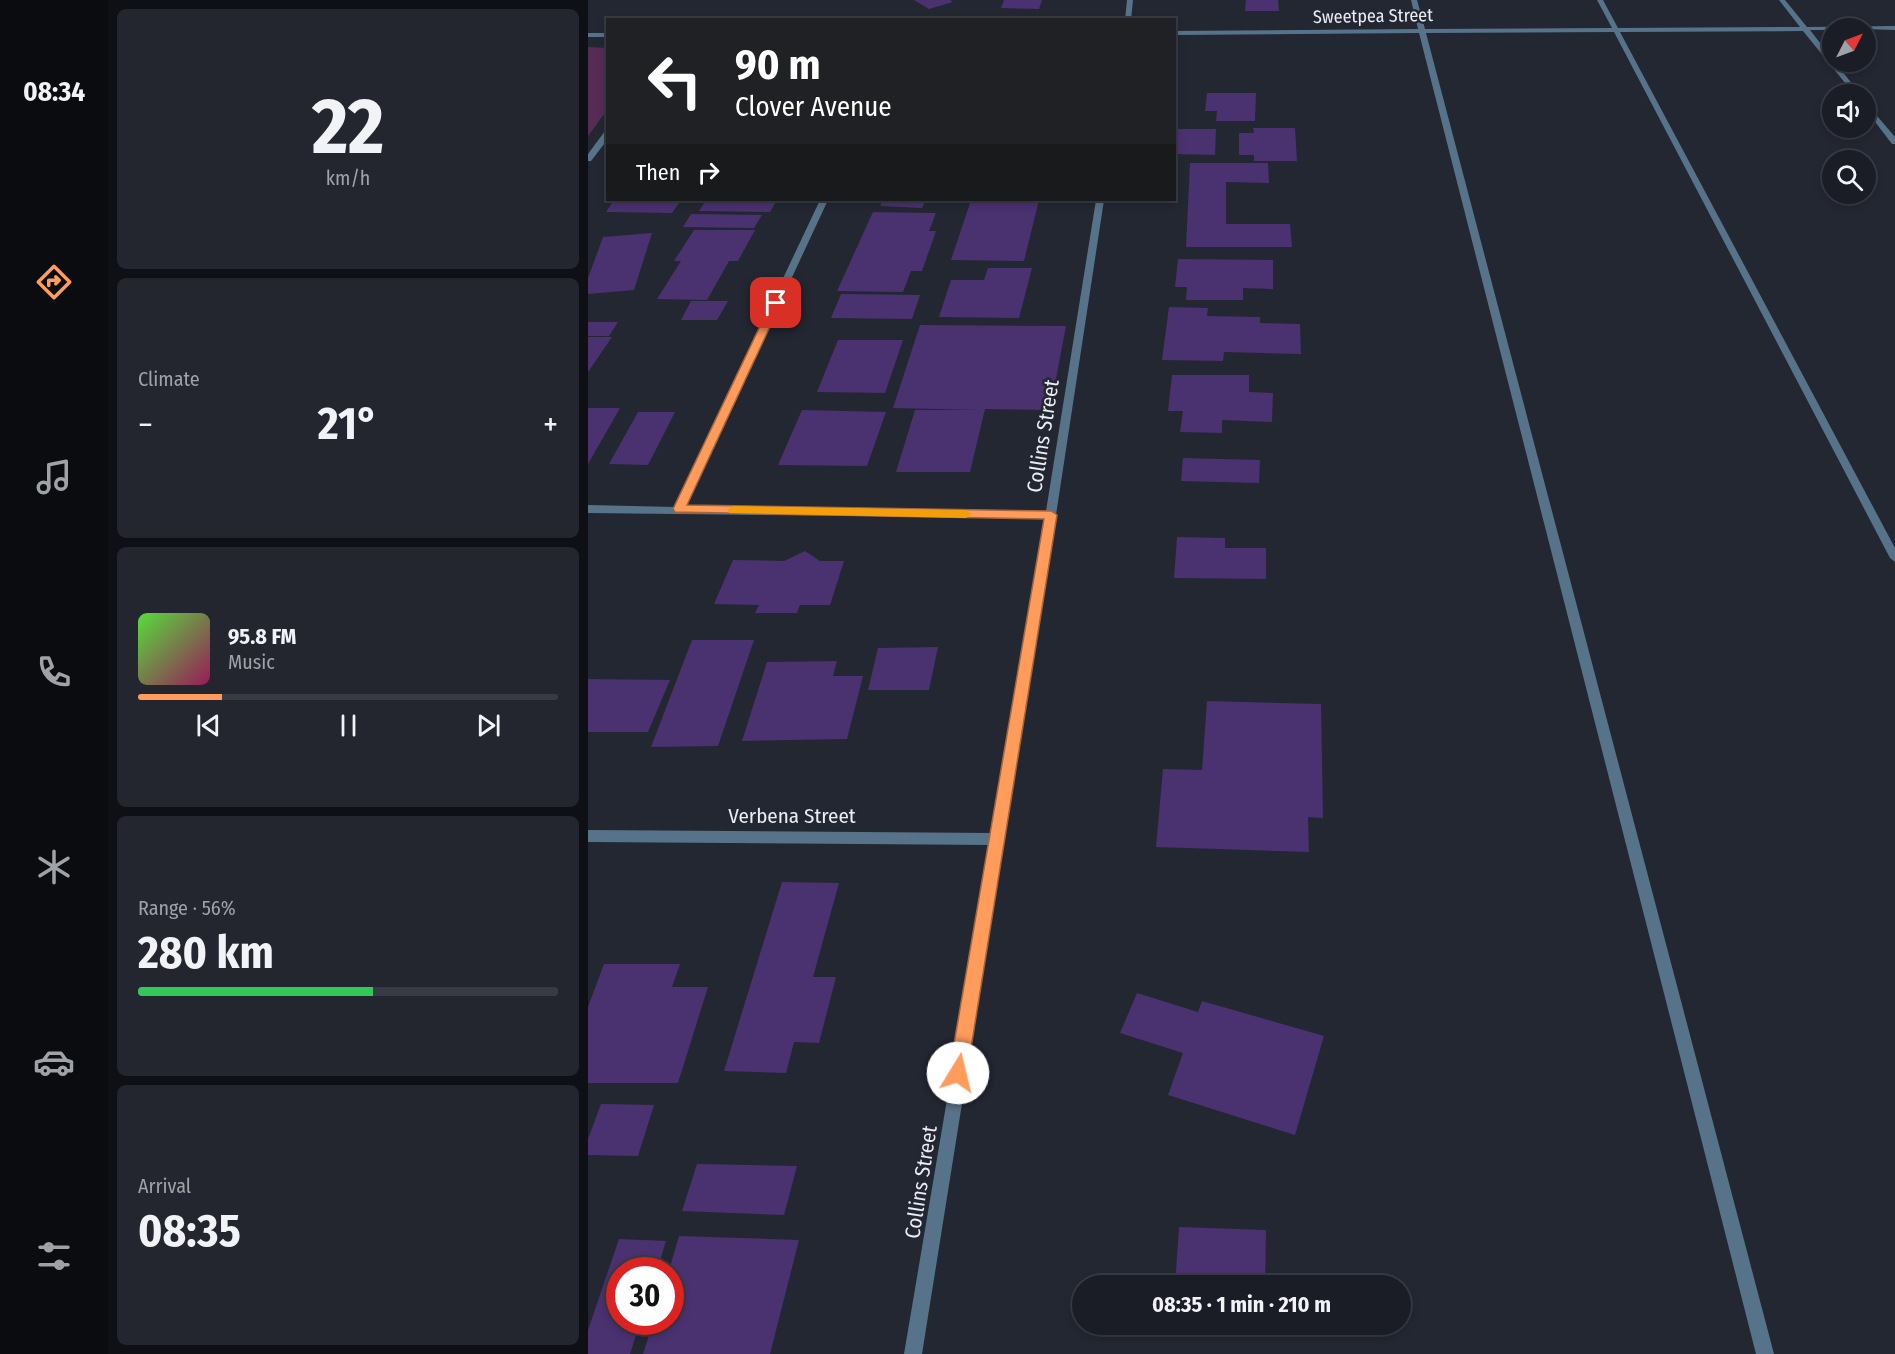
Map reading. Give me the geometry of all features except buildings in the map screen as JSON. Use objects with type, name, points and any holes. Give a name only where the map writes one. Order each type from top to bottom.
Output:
[{"type":"street","points":[[1128,18],[1130,0]]},
{"type":"street","points":[[1414,0],[1765,1354]]},
{"type":"street","points":[[1600,0],[1895,558]]},
{"type":"street","points":[[1782,0],[1849,84]]},
{"type":"street","name":"Sweetpea Street","points":[[1176,33],[1616,28],[1895,28]]},
{"type":"street","points":[[588,35],[606,35]]},
{"type":"street","points":[[1876,118],[1895,142]]},
{"type":"street","points":[[588,159],[606,136]]},
{"type":"street","points":[[679,509],[824,201]]},
{"type":"street","name":"Collins Street","points":[[913,1354],[996,838],[1051,515],[1100,201]]},
{"type":"street","points":[[588,509],[1051,515]]},
{"type":"street","name":"Verbena Street","points":[[588,836],[996,838]]},
{"type":"shaded area","points":[[588,47],[606,48],[606,111],[588,136]]},
{"type":"slow traffic","points":[[733,510],[966,514]]},
{"type":"route","points":[[776,303],[679,509],[1051,515],[958,1073]]}]
